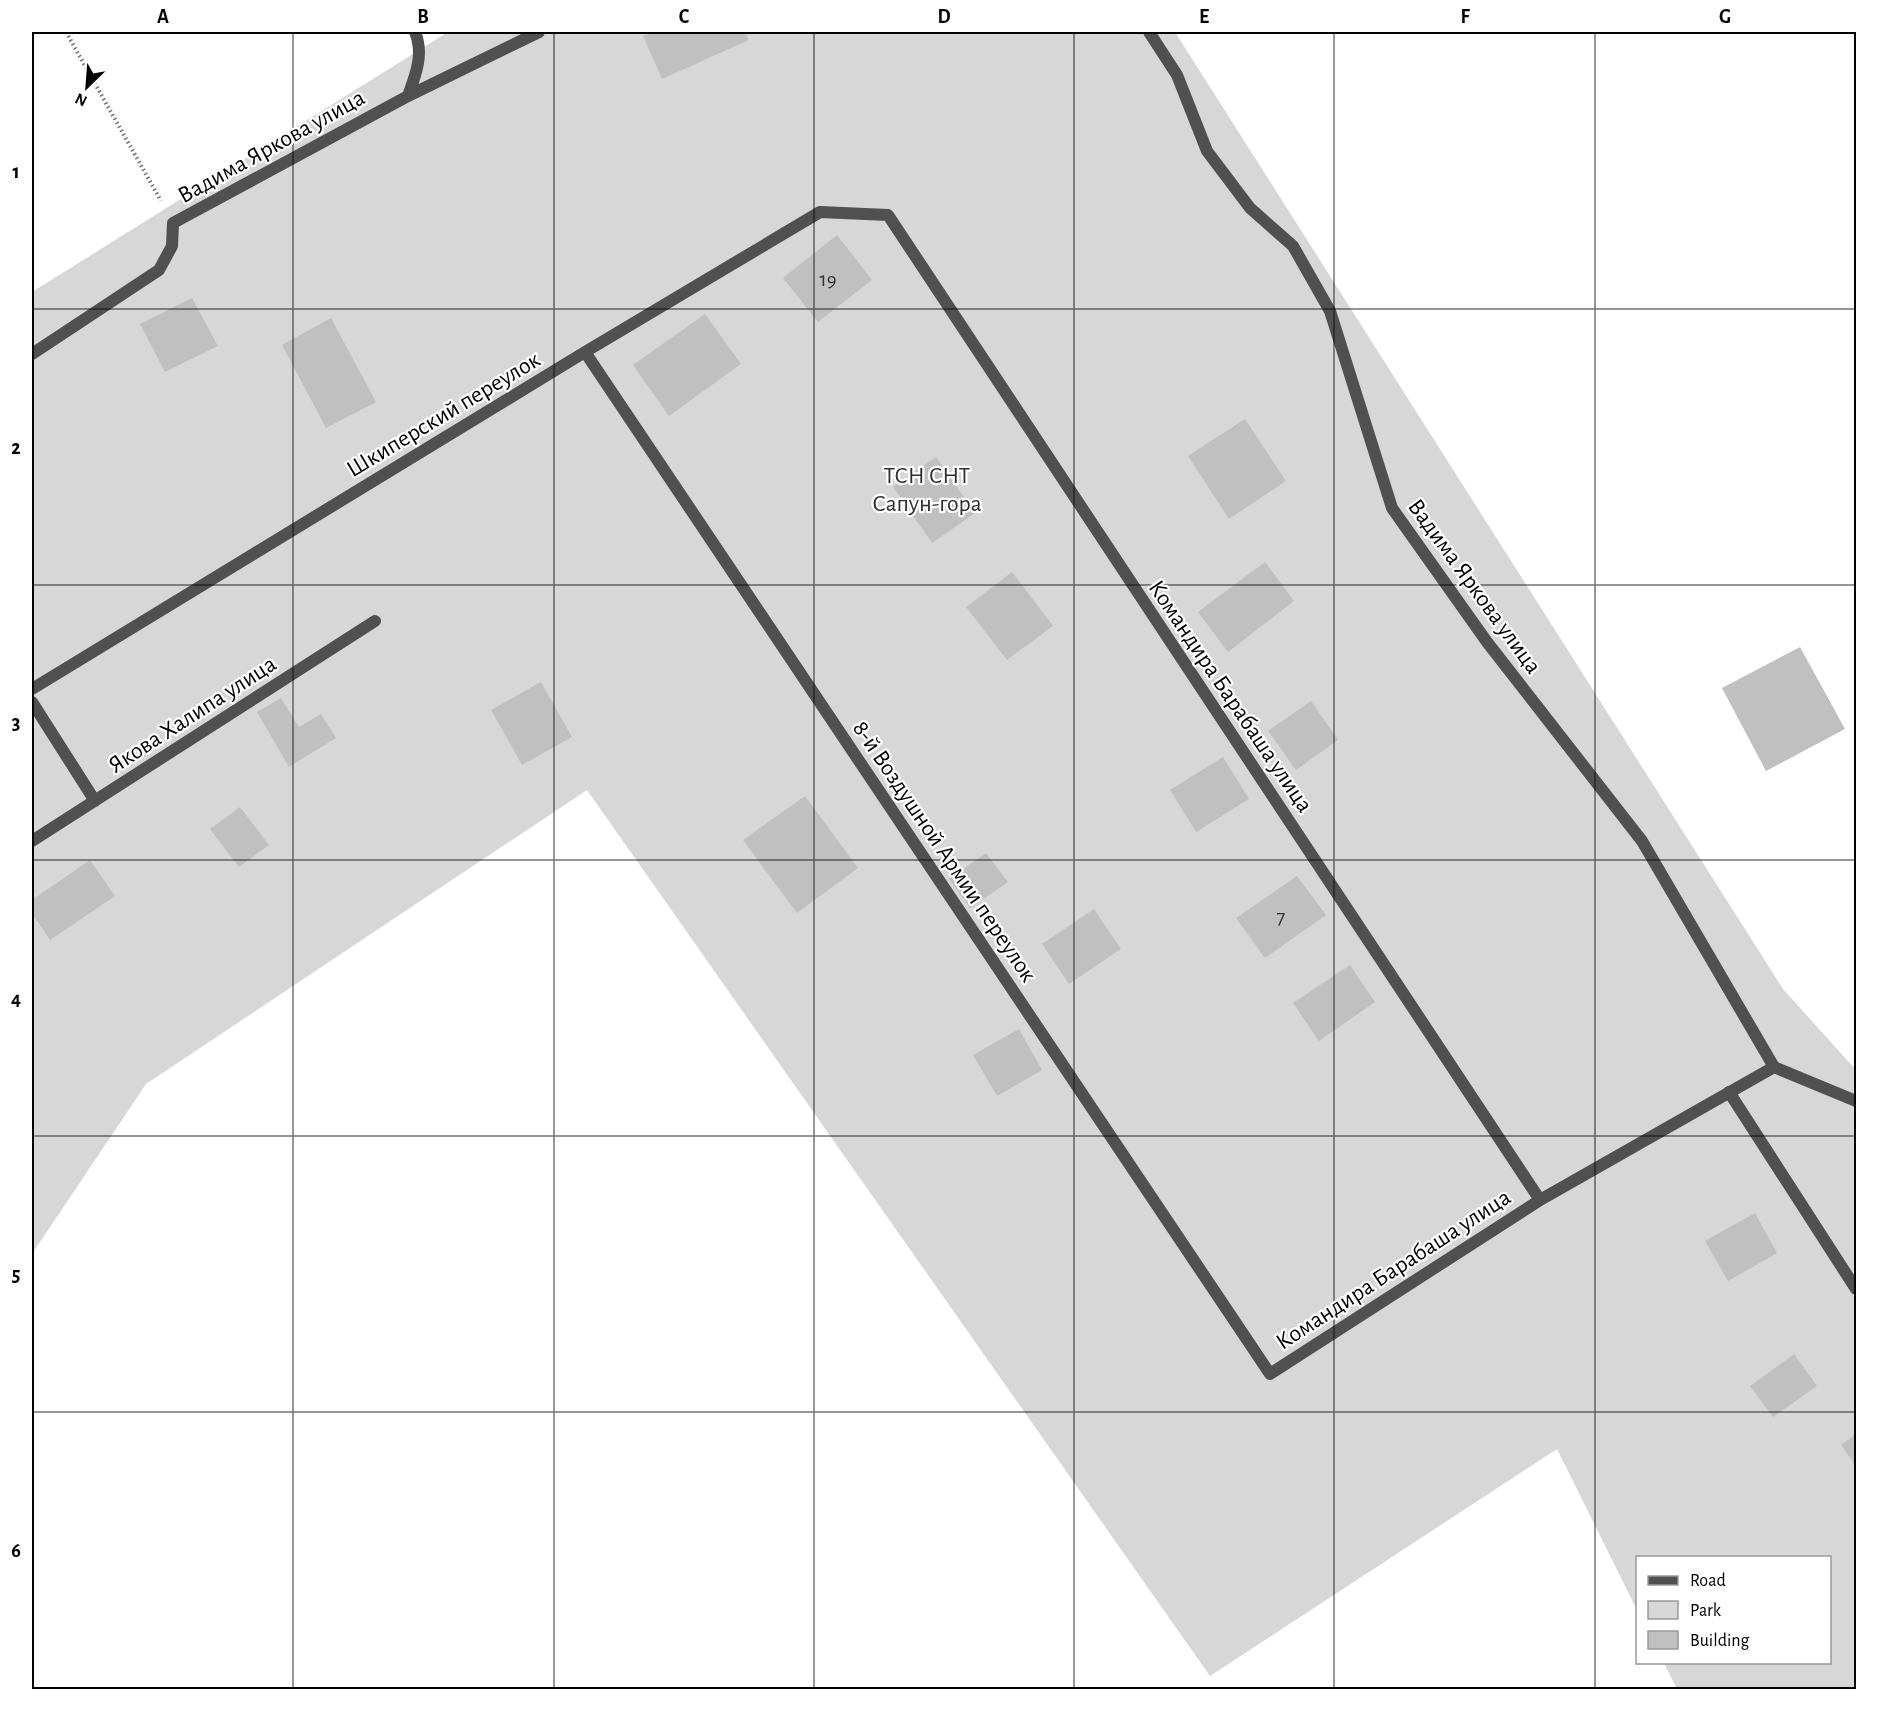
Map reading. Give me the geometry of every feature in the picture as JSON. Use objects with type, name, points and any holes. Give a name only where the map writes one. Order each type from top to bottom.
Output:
[{"type":"street","points":[[408,96],[418,68],[419,42],[415,32]]},
{"type":"street","name":"Вадима Яркова улица","points":[[32,354],[159,270],[172,246],[173,223],[408,96],[539,32]]},
{"type":"street","name":"Вадима Яркова улица","points":[[1149,32],[1176,75],[1207,151],[1250,208],[1293,246],[1330,310],[1392,508],[1487,642],[1642,841],[1774,1067]]},
{"type":"street","name":"Шкиперский переулок","points":[[32,689],[585,352],[820,212],[888,216]]},
{"type":"street","name":"Командира Барабаша улица","points":[[888,216],[1540,1200]]},
{"type":"street","name":"8-й Воздушной Армии переулок","points":[[585,352],[1270,1374]]},
{"type":"street","name":"Якова Халипа улица","points":[[32,841],[375,621]]},
{"type":"street","points":[[32,702],[95,801]]},
{"type":"street","points":[[1774,1067],[1857,1101]]},
{"type":"street","name":"Командира Барабаша улица","points":[[1270,1374],[1540,1200],[1774,1067]]},
{"type":"street","points":[[1729,1092],[1857,1289]]},
{"type":"path","points":[[66,32],[173,223]]},
{"type":"green space","name":"ТСН СНТ Сапун-гора","points":[[448,32],[1175,32],[1783,989],[1856,1070],[1856,1689],[1677,1689],[1664,1664],[1831,1664],[1831,1556],[1636,1556],[1636,1608],[1557,1449],[1210,1676],[587,790],[146,1084],[32,1254],[32,292]]},
{"type":"building","points":[[653,32],[745,32],[749,40],[662,79],[643,36]]},
{"type":"building","points":[[837,235],[872,280],[818,322],[783,278]]},
{"type":"building","points":[[192,298],[218,346],[165,372],[140,324]]},
{"type":"building","points":[[705,314],[741,364],[669,416],[633,365]]},
{"type":"building","points":[[331,318],[376,402],[326,428],[282,345]]},
{"type":"building","points":[[1245,419],[1286,481],[1229,519],[1188,456]]},
{"type":"building","points":[[936,457],[975,513],[932,543],[893,487]]},
{"type":"building","points":[[1265,562],[1294,601],[1228,652],[1198,612]]},
{"type":"building","points":[[1012,572],[1053,626],[1007,660],[966,607]]},
{"type":"building","points":[[1800,647],[1845,729],[1766,771],[1722,688]]},
{"type":"building","points":[[541,682],[572,737],[522,765],[491,710]]},
{"type":"building","points":[[281,698],[299,727],[321,714],[336,738],[289,767],[257,712]]},
{"type":"building","points":[[1311,701],[1338,740],[1296,770],[1268,731]]},
{"type":"building","points":[[1223,757],[1249,799],[1196,832],[1170,790]]},
{"type":"building","points":[[805,796],[858,868],[797,913],[743,840]]},
{"type":"building","points":[[240,807],[269,845],[239,867],[210,829]]},
{"type":"building","points":[[986,853],[1008,882],[970,908],[949,879]]},
{"type":"building","points":[[90,860],[115,896],[50,940],[32,913],[32,900]]},
{"type":"building","points":[[1297,876],[1326,915],[1265,958],[1236,918]]},
{"type":"building","points":[[1094,909],[1121,949],[1069,984],[1042,944]]},
{"type":"building","points":[[1350,965],[1375,1002],[1319,1041],[1293,1003]]},
{"type":"building","points":[[1019,1029],[1042,1070],[997,1096],[973,1055]]},
{"type":"building","points":[[1755,1213],[1777,1253],[1728,1281],[1705,1241]]},
{"type":"building","points":[[1794,1354],[1817,1386],[1773,1417],[1750,1386]]},
{"type":"building","points":[[1856,1434],[1856,1466],[1841,1445]]}]
